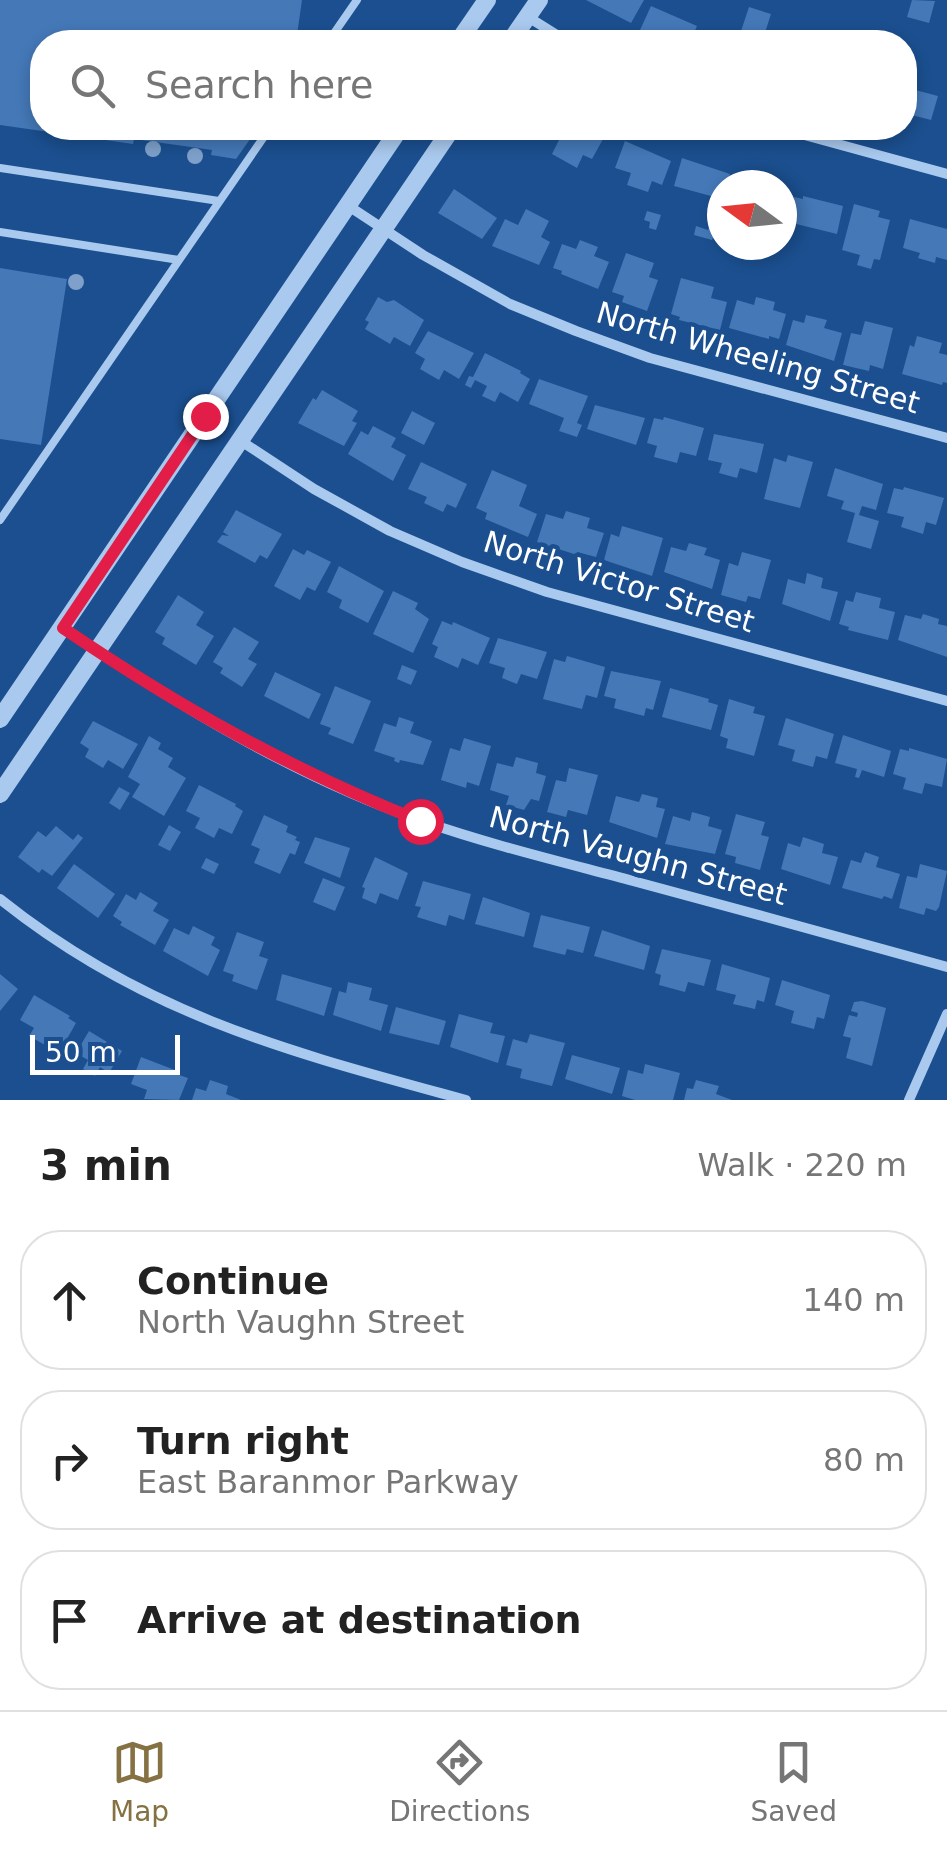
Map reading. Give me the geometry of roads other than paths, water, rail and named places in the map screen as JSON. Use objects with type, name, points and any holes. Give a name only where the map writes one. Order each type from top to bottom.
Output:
[{"type":"street","points":[[466,30],[486,0]]},
{"type":"street","points":[[519,30],[540,0]]},
{"type":"street","points":[[528,17],[549,30]]},
{"type":"street","points":[[0,719],[392,140]]},
{"type":"street","points":[[0,794],[444,140]]},
{"type":"street","points":[[823,140],[947,174]]},
{"type":"street","name":"North Wheeling Street","points":[[347,204],[510,304],[576,331],[650,358],[947,438]]},
{"type":"street","name":"North Victor Street","points":[[241,441],[314,489],[390,531],[462,562],[547,592],[947,701]]},
{"type":"street","name":"North Vaughn Street","points":[[63,628],[160,694],[267,753],[420,821],[947,967]]},
{"type":"street","points":[[0,899],[106,973],[176,1009],[286,1049],[466,1100]]},
{"type":"street","points":[[909,1100],[947,1014]]},
{"type":"lane","points":[[336,30],[357,0]]},
{"type":"lane","points":[[0,520],[262,140]]},
{"type":"lane","points":[[0,168],[219,201]]},
{"type":"lane","points":[[0,232],[179,260]]}]
